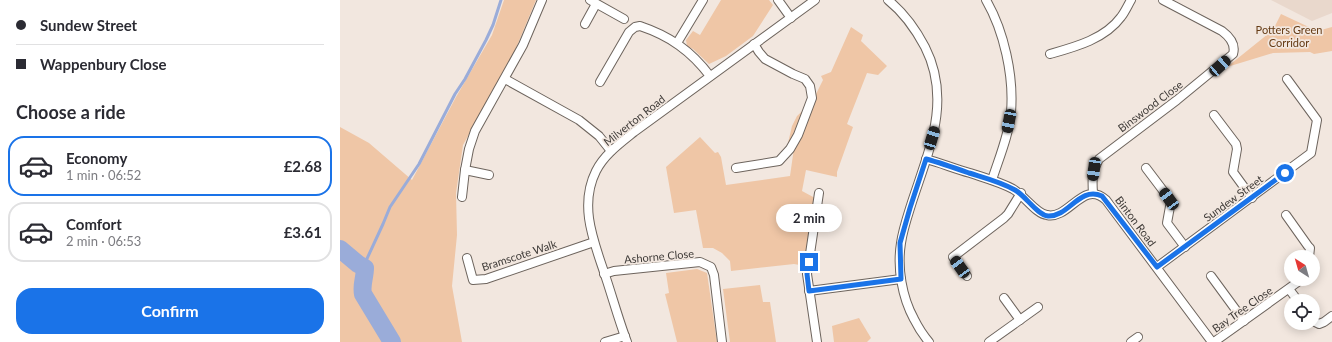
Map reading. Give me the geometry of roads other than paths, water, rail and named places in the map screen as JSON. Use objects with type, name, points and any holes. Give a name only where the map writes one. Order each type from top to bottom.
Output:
[{"type":"street","points":[[462,197],[468,149],[475,131],[524,46],[542,0]]},
{"type":"street","points":[[677,43],[703,0]]},
{"type":"street","points":[[778,0],[791,18]]},
{"type":"street","name":"Milverton Road","points":[[626,339],[594,242],[588,215],[589,192],[595,172],[601,162],[611,151],[634,132],[815,0]]},
{"type":"street","points":[[888,0],[904,16],[921,38],[930,56],[937,88],[938,108],[935,130],[900,243],[901,279],[904,292],[914,320],[929,342]]},
{"type":"street","points":[[986,0],[998,25],[1007,57],[1012,94],[1008,129],[992,180]]},
{"type":"street","points":[[1050,54],[1079,46],[1110,28],[1122,16],[1130,0]]},
{"type":"street","name":"Binswood Close","points":[[1093,193],[1092,180],[1094,169],[1099,159],[1177,100],[1233,54],[1233,43],[1230,37],[1222,31],[1163,0]]},
{"type":"street","points":[[586,24],[593,2],[624,19]]},
{"type":"street","points":[[600,82],[629,32],[634,27],[640,26],[648,28],[677,43],[699,61],[710,76]]},
{"type":"street","points":[[736,168],[779,161],[790,149],[798,135],[812,98],[810,86],[805,79],[765,60],[754,44]]},
{"type":"street","points":[[505,79],[579,120],[598,136],[611,151]]},
{"type":"street","name":"Sundew Street","points":[[1157,267],[1311,153],[1313,150],[1317,120],[1287,79]]},
{"type":"street","points":[[1214,115],[1236,144],[1237,149],[1233,172],[1252,198]]},
{"type":"street","points":[[926,159],[992,180],[1020,193],[1039,212],[1047,216],[1057,215],[1084,196],[1093,193]]},
{"type":"street","points":[[1146,168],[1171,201],[1168,223],[1185,247]]},
{"type":"street","points":[[465,170],[489,175]]},
{"type":"street","points":[[817,342],[807,274],[819,192]]},
{"type":"street","points":[[967,276],[953,257],[1004,218],[1008,214],[1020,193]]},
{"type":"street","name":"Binton Road","points":[[1093,193],[1102,196],[1106,200],[1213,342]]},
{"type":"street","points":[[1286,215],[1310,248],[1310,250]]},
{"type":"street","name":"Bramscote Walk","points":[[467,258],[473,280],[486,279],[594,242]]},
{"type":"street","name":"Ashorne Close","points":[[604,274],[614,271],[700,262],[711,267],[714,275],[722,342]]},
{"type":"street","points":[[1212,276],[1244,321]]},
{"type":"street","points":[[809,291],[901,279]]},
{"type":"street","name":"Bay Tree Close","points":[[1213,342],[1293,286]]},
{"type":"street","points":[[1289,289],[1293,294]]},
{"type":"street","points":[[1004,298],[1020,320]]},
{"type":"street","points":[[989,342],[1038,306]]},
{"type":"street","points":[[1320,324],[1332,316]]},
{"type":"street","points":[[605,342],[626,339]]},
{"type":"waterway","points":[[365,268],[365,263],[390,207],[419,164],[455,94],[465,79],[486,40],[493,25],[501,0]]},
{"type":"waterway","points":[[340,249],[365,268],[362,287],[363,294],[392,342]]},
{"type":"park label","name":"Potters Green Corridor","points":[[1289,35]]}]
